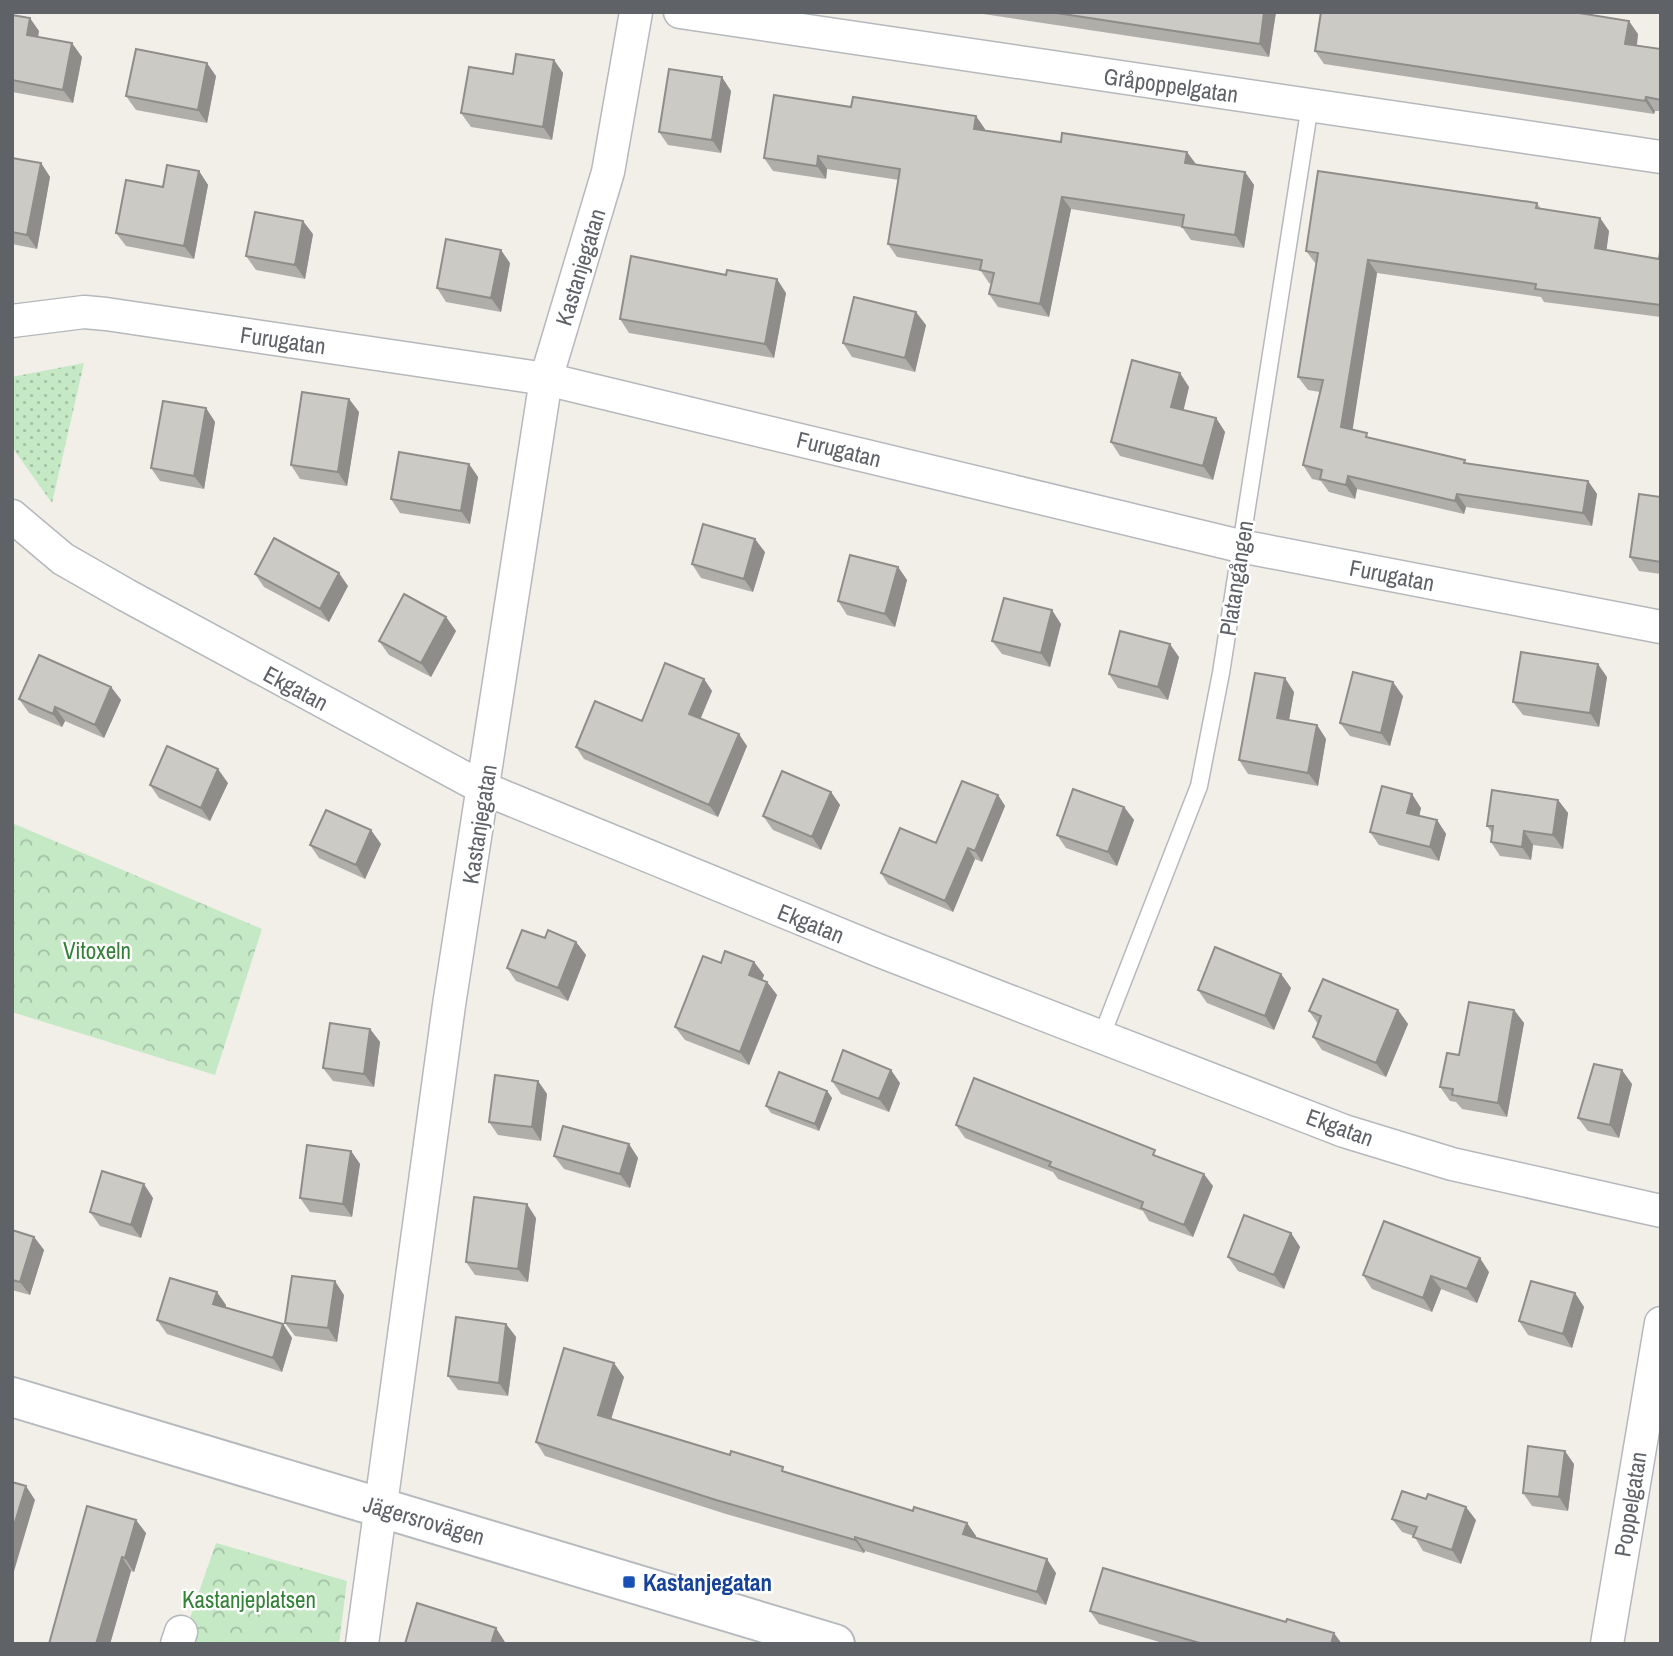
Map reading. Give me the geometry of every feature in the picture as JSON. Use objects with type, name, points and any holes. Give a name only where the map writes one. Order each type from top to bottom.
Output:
[{"type":"street","name":"Kastanjegatan","points":[[362,1644],[449,1004],[485,789],[546,379],[608,172],[636,12]]},
{"type":"street","name":"Gråpoppelgatan","points":[[680,12],[1661,157]]},
{"type":"street","name":"Furugatan","points":[[12,321],[84,312],[106,314],[546,379],[1240,546],[1661,626]]},
{"type":"street","name":"Ekgatan","points":[[12,516],[64,559],[485,789],[855,941],[1344,1131],[1452,1164],[1661,1211]]},
{"type":"street","name":"Poppelgatan","points":[[1607,1644],[1661,1323]]},
{"type":"street","name":"Jägersrovägen","points":[[12,1397],[835,1644]]},
{"type":"lane","name":"Platangången","points":[[1102,1035],[1199,786],[1221,673],[1310,105]]},
{"type":"green space","points":[[84,363],[52,503],[12,447],[12,377]]},
{"type":"green space","name":"Vitoxeln","points":[[12,823],[262,929],[215,1075],[12,1012]]},
{"type":"green space","name":"Kastanjeplatsen","points":[[216,1543],[347,1581],[339,1644],[181,1644]]},
{"type":"building","points":[[1050,12],[1264,12],[1260,44]]},
{"type":"building","points":[[1321,12],[1573,12],[1629,21],[1625,44],[1661,49],[1661,100],[1646,97],[1645,101],[1315,51]]},
{"type":"building","points":[[12,15],[30,18],[27,35],[72,43],[63,90],[12,80]]},
{"type":"building","points":[[136,49],[207,63],[198,110],[126,96]]},
{"type":"building","points":[[516,54],[554,60],[543,127],[461,113],[469,67],[513,74]]},
{"type":"building","points":[[669,69],[722,77],[712,140],[659,132]]},
{"type":"building","points":[[774,95],[851,107],[853,97],[976,116],[974,129],[1061,142],[1062,133],[1187,152],[1185,163],[1245,172],[1235,235],[1182,227],[1184,215],[1062,197],[1040,304],[989,294],[994,273],[980,270],[982,260],[888,244],[900,169],[818,156],[817,166],[764,158]]},
{"type":"building","points":[[12,158],[41,163],[27,235],[12,232]]},
{"type":"building","points":[[167,165],[199,171],[184,246],[116,233],[126,180],[163,187]]},
{"type":"building","points":[[1318,171],[1537,203],[1536,208],[1600,218],[1595,248],[1659,259],[1661,246],[1661,305],[1535,289],[1536,284],[1368,260],[1341,427],[1367,433],[1366,437],[1465,460],[1464,463],[1588,481],[1583,513],[1457,494],[1455,501],[1348,476],[1346,485],[1320,479],[1322,470],[1303,465],[1323,380],[1298,377],[1318,253],[1306,251]]},
{"type":"building","points":[[255,212],[303,221],[295,265],[246,256]]},
{"type":"building","points":[[446,239],[501,250],[491,298],[437,288]]},
{"type":"building","points":[[631,256],[726,275],[727,270],[777,279],[765,344],[620,319]]},
{"type":"building","points":[[854,297],[916,312],[905,358],[843,343]]},
{"type":"building","points":[[1132,360],[1180,373],[1171,407],[1216,418],[1203,466],[1111,442]]},
{"type":"building","points":[[302,392],[349,399],[338,472],[291,465]]},
{"type":"building","points":[[163,401],[206,408],[194,476],[151,468]]},
{"type":"building","points":[[399,452],[469,464],[461,511],[391,499]]},
{"type":"building","points":[[1639,494],[1661,497],[1661,562],[1630,557]]},
{"type":"building","points":[[703,524],[755,539],[744,579],[692,564]]},
{"type":"building","points":[[274,538],[339,573],[320,609],[255,574]]},
{"type":"building","points":[[850,555],[898,567],[885,614],[838,601]]},
{"type":"building","points":[[404,594],[446,617],[421,663],[379,641]]},
{"type":"building","points":[[1004,598],[1052,610],[1041,653],[992,641]]},
{"type":"building","points":[[1120,631],[1170,644],[1158,687],[1109,674]]},
{"type":"building","points":[[1521,652],[1598,664],[1590,713],[1513,702]]},
{"type":"building","points":[[39,655],[111,687],[95,725],[55,707],[53,714],[19,699]]},
{"type":"building","points":[[665,663],[704,679],[689,714],[739,734],[709,805],[576,747],[595,701],[642,721]]},
{"type":"building","points":[[1353,672],[1393,682],[1381,733],[1340,723]]},
{"type":"building","points":[[1255,673],[1285,678],[1277,718],[1317,725],[1308,773],[1239,760]]},
{"type":"building","points":[[167,746],[218,769],[201,808],[150,785]]},
{"type":"building","points":[[782,771],[831,792],[812,837],[763,816]]},
{"type":"building","points":[[962,781],[998,795],[975,851],[968,848],[945,901],[881,873],[900,828],[936,843]]},
{"type":"building","points":[[1382,786],[1412,794],[1407,813],[1437,820],[1430,847],[1370,832]]},
{"type":"building","points":[[1073,789],[1124,807],[1108,852],[1057,835]]},
{"type":"building","points":[[1492,790],[1558,800],[1553,835],[1524,831],[1522,847],[1491,842],[1493,826],[1487,826]]},
{"type":"building","points":[[326,810],[371,830],[356,865],[310,845]]},
{"type":"building","points":[[522,930],[545,938],[548,930],[576,942],[558,988],[507,968]]},
{"type":"building","points":[[1215,947],[1281,974],[1265,1016],[1198,990]]},
{"type":"building","points":[[725,951],[754,962],[749,975],[767,982],[740,1052],[675,1027],[703,956],[721,963]]},
{"type":"building","points":[[1323,979],[1398,1010],[1376,1063],[1313,1037],[1321,1016],[1309,1011]]},
{"type":"building","points":[[1469,1002],[1514,1010],[1498,1103],[1452,1095],[1453,1089],[1440,1087],[1447,1053],[1459,1055]]},
{"type":"building","points":[[330,1023],[370,1029],[364,1074],[323,1068]]},
{"type":"building","points":[[843,1050],[891,1070],[879,1099],[832,1081]]},
{"type":"building","points":[[1594,1064],[1622,1070],[1610,1125],[1578,1118]]},
{"type":"building","points":[[779,1072],[827,1091],[815,1124],[766,1106]]},
{"type":"building","points":[[495,1075],[538,1081],[532,1127],[489,1122]]},
{"type":"building","points":[[974,1078],[1155,1150],[1153,1155],[1204,1174],[1184,1225],[1141,1208],[1143,1202],[1049,1166],[1051,1162],[956,1125]]},
{"type":"building","points":[[563,1126],[629,1144],[620,1174],[554,1156]]},
{"type":"building","points":[[307,1145],[351,1151],[343,1204],[300,1198]]},
{"type":"building","points":[[102,1171],[144,1184],[131,1225],[90,1212]]},
{"type":"building","points":[[474,1197],[527,1204],[518,1269],[466,1262]]},
{"type":"building","points":[[1244,1215],[1291,1233],[1274,1275],[1228,1257]]},
{"type":"building","points":[[1384,1221],[1480,1258],[1467,1289],[1431,1276],[1423,1298],[1363,1275]]},
{"type":"building","points":[[12,1230],[34,1237],[20,1282],[12,1280]]},
{"type":"building","points":[[292,1276],[335,1281],[328,1328],[285,1323]]},
{"type":"building","points":[[170,1278],[217,1292],[213,1304],[283,1324],[273,1358],[157,1320]]},
{"type":"building","points":[[1531,1281],[1575,1293],[1563,1334],[1519,1321]]},
{"type":"building","points":[[456,1317],[506,1324],[499,1383],[448,1376]]},
{"type":"building","points":[[564,1348],[614,1363],[598,1415],[730,1455],[731,1451],[783,1467],[782,1471],[913,1511],[914,1507],[967,1523],[963,1534],[1047,1559],[1037,1592],[855,1537],[855,1540],[716,1500],[536,1442]]},
{"type":"building","points":[[1528,1446],[1565,1451],[1559,1497],[1523,1493]]},
{"type":"building","points":[[12,1482],[26,1486],[12,1532]]},
{"type":"building","points":[[1402,1491],[1426,1499],[1428,1494],[1466,1507],[1452,1550],[1413,1537],[1417,1527],[1392,1519]]},
{"type":"building","points":[[87,1506],[136,1520],[96,1644],[49,1644]]},
{"type":"building","points":[[1103,1568],[1286,1622],[1287,1619],[1334,1633],[1331,1644],[1203,1644],[1090,1611]]},
{"type":"building","points":[[417,1603],[496,1628],[491,1644],[405,1644]]},
{"type":"place","name":"Kastanjegatan","points":[[629,1582]]}]
